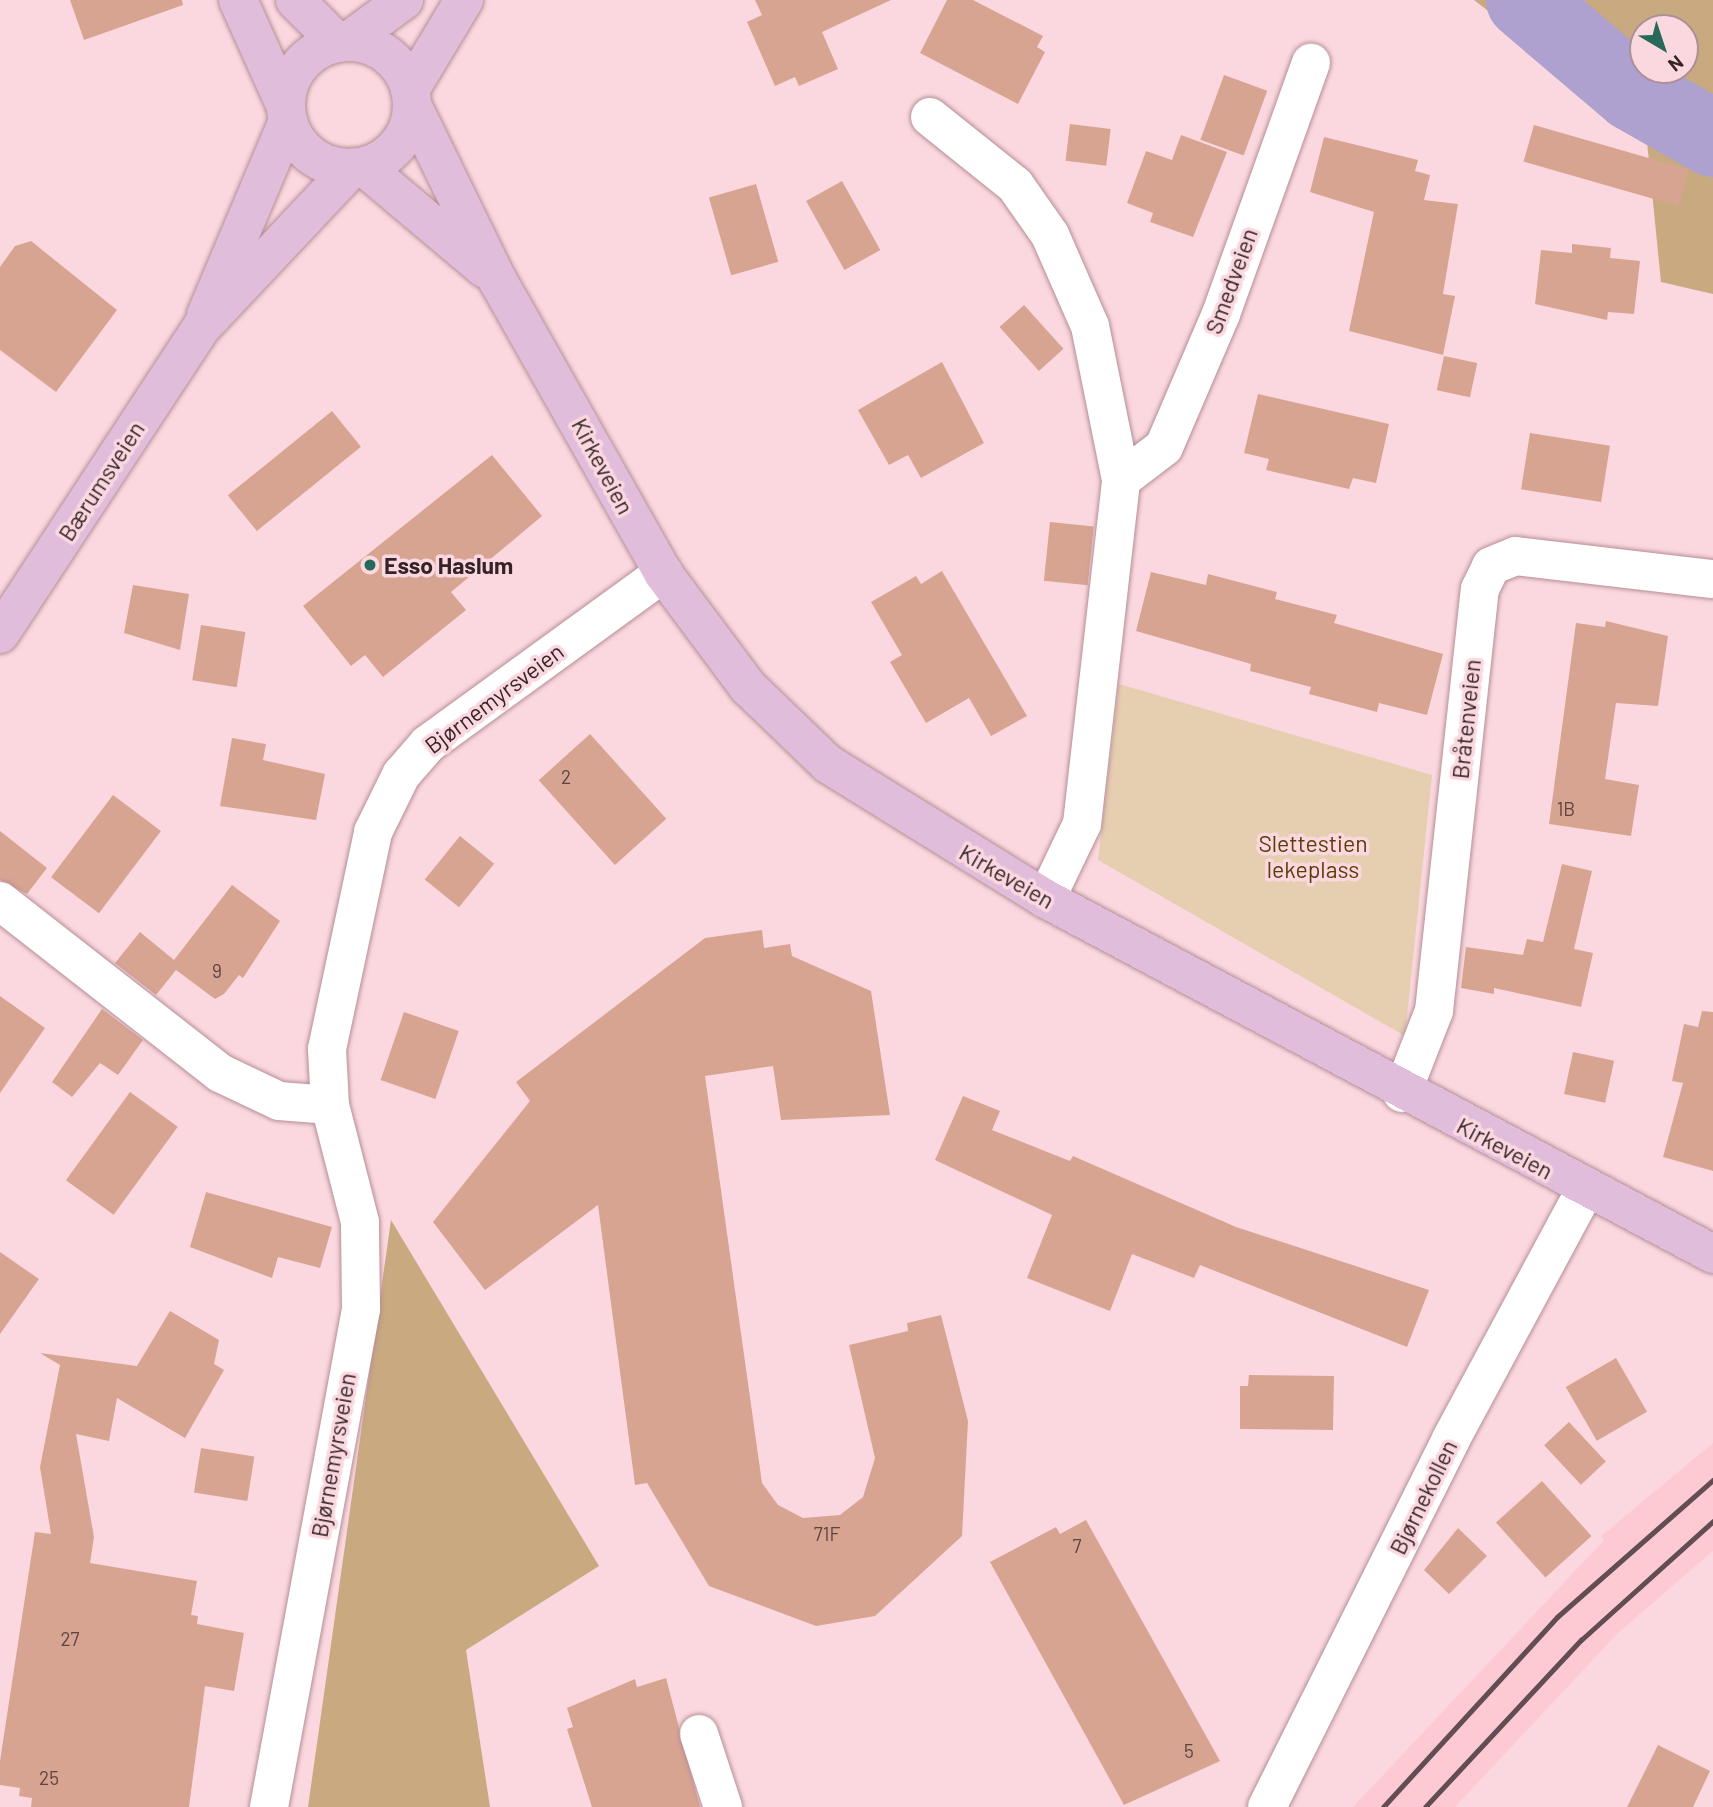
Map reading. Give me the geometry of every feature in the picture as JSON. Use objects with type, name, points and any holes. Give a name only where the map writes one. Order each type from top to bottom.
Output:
[{"type":"main road","points":[[238,0],[287,114],[311,155],[358,167],[398,144],[411,98],[464,0]]},
{"type":"main road","points":[[295,0],[342,42],[388,55],[411,98]]},
{"type":"main road","points":[[287,114],[300,65],[342,42],[404,0]]},
{"type":"main road","name":"Kirkeveien","points":[[411,98],[498,281],[663,573],[748,687],[828,764],[1046,899],[1585,1191],[1713,1254]]},
{"type":"main road","name":"Bærumsveien","points":[[202,327],[220,269],[287,114]]},
{"type":"main road","name":"Bærumsveien","points":[[0,634],[202,327],[358,167]]},
{"type":"main road","name":"Kirkeveien","points":[[358,167],[498,281]]},
{"type":"street","name":"Smedveien","points":[[1121,480],[1164,447],[1221,314],[1311,62]]},
{"type":"street","points":[[930,117],[1015,186],[1049,235],[1090,326],[1121,480],[1082,824],[1046,899]]},
{"type":"street","name":"Bråtenveien","points":[[1402,1093],[1434,1012],[1480,589],[1491,566],[1516,556],[1713,579]]},
{"type":"street","name":"Bjørnemyrsveien","points":[[270,1807],[361,1309],[360,1222],[330,1105],[327,1049],[335,989],[373,832],[401,775],[468,711],[663,573]]},
{"type":"street","points":[[0,901],[220,1073],[279,1101],[330,1105]]},
{"type":"street","name":"Bjørnekollen","points":[[1267,1807],[1464,1415],[1585,1191]]},
{"type":"street","points":[[699,1734],[723,1807]]},
{"type":"shaded area","points":[[1474,0],[1713,0],[1713,294],[1661,282],[1646,132]]},
{"type":"shaded area","points":[[391,1220],[599,1566],[466,1650],[490,1807],[308,1807]]},
{"type":"shaded area","points":[[1713,1443],[1713,1551],[1619,1632],[1455,1807],[1353,1807],[1604,1540],[1601,1536]]},
{"type":"green space","name":"Slettestien lekeplass","points":[[1119,684],[1432,775],[1405,1036],[1098,860]]},
{"type":"building","points":[[70,0],[182,0],[183,5],[84,40]]},
{"type":"building","points":[[755,0],[891,0],[822,32],[838,69],[799,86],[795,77],[775,86],[747,22],[762,15]]},
{"type":"building","points":[[947,0],[973,0],[1043,36],[1037,47],[1045,52],[1018,104],[920,53]]},
{"type":"building","points":[[1224,75],[1267,91],[1244,156],[1200,140]]},
{"type":"building","points":[[1070,124],[1111,129],[1106,166],[1065,161]]},
{"type":"building","points":[[1534,125],[1689,169],[1678,206],[1524,162]]},
{"type":"building","points":[[1181,135],[1227,152],[1193,237],[1150,222],[1153,213],[1127,203],[1146,151],[1172,160]]},
{"type":"building","points":[[1324,137],[1418,160],[1415,171],[1430,175],[1424,200],[1458,204],[1443,294],[1455,296],[1443,355],[1349,331],[1374,212],[1310,192]]},
{"type":"building","points":[[842,181],[880,250],[844,270],[806,201]]},
{"type":"building","points":[[756,184],[778,262],[731,275],[709,198]]},
{"type":"building","points":[[31,241],[117,310],[56,392],[0,350],[0,267],[15,246]]},
{"type":"building","points":[[1572,244],[1611,248],[1610,258],[1640,261],[1634,314],[1608,312],[1607,320],[1535,304],[1541,250],[1572,253]]},
{"type":"building","points":[[1024,305],[1063,349],[1039,371],[999,327]]},
{"type":"building","points":[[1444,356],[1477,363],[1470,397],[1437,390]]},
{"type":"building","points":[[942,362],[984,443],[921,478],[908,455],[889,465],[858,410]]},
{"type":"building","points":[[1258,394],[1389,424],[1376,483],[1353,478],[1349,489],[1266,470],[1269,459],[1244,453]]},
{"type":"building","points":[[332,411],[361,447],[257,531],[228,495]]},
{"type":"building","points":[[1530,433],[1610,446],[1601,502],[1521,489]]},
{"type":"building","points":[[492,455],[542,516],[451,592],[466,610],[383,677],[365,655],[351,666],[303,606]]},
{"type":"building","points":[[1050,522],[1094,527],[1088,585],[1044,581]]},
{"type":"building","points":[[942,571],[1027,716],[991,736],[969,698],[926,723],[890,662],[902,655],[871,602],[916,576],[921,584]]},
{"type":"building","points":[[1151,572],[1206,585],[1208,574],[1277,592],[1275,599],[1337,615],[1334,623],[1443,654],[1427,715],[1379,703],[1377,712],[1309,694],[1311,687],[1250,671],[1251,664],[1136,631]]},
{"type":"building","points":[[133,585],[189,594],[180,650],[124,633]]},
{"type":"building","points":[[1606,621],[1668,636],[1658,706],[1616,703],[1605,779],[1639,785],[1631,836],[1549,824],[1576,623],[1605,627]]},
{"type":"building","points":[[201,625],[245,632],[237,687],[192,680]]},
{"type":"building","points":[[590,734],[666,819],[615,865],[539,780]]},
{"type":"building","points":[[232,738],[266,744],[263,760],[325,774],[316,820],[220,806]]},
{"type":"building","points":[[113,795],[161,831],[99,913],[51,877]]},
{"type":"building","points":[[0,831],[47,868],[27,894],[0,880]]},
{"type":"building","points":[[460,836],[494,864],[459,907],[425,880]]},
{"type":"building","points":[[1562,864],[1592,871],[1574,949],[1593,953],[1581,1007],[1494,988],[1494,994],[1461,988],[1466,947],[1523,955],[1527,939],[1543,942]]},
{"type":"building","points":[[232,885],[280,921],[243,978],[239,975],[224,994],[215,999],[176,970],[156,995],[115,963],[140,932],[174,960]]},
{"type":"building","points":[[762,930],[764,948],[790,944],[792,956],[871,991],[890,1115],[781,1120],[773,1066],[705,1076],[762,1483],[778,1505],[803,1518],[840,1515],[863,1497],[875,1458],[849,1345],[908,1331],[907,1323],[941,1315],[968,1421],[962,1536],[875,1616],[816,1626],[709,1586],[647,1483],[635,1485],[598,1205],[485,1290],[433,1222],[530,1101],[516,1082],[705,938]]},
{"type":"building","points":[[0,996],[45,1028],[0,1093]]},
{"type":"building","points":[[102,1009],[143,1040],[118,1075],[100,1063],[72,1097],[52,1082]]},
{"type":"building","points":[[1702,1011],[1713,1012],[1713,1171],[1663,1157],[1683,1083],[1672,1081],[1684,1024],[1698,1027]]},
{"type":"building","points":[[404,1012],[459,1031],[435,1099],[381,1080]]},
{"type":"building","points":[[1573,1052],[1614,1061],[1605,1103],[1564,1094]]},
{"type":"building","points":[[130,1092],[178,1127],[114,1215],[66,1180]]},
{"type":"building","points":[[963,1096],[1000,1111],[992,1130],[1070,1161],[1073,1156],[1236,1227],[1429,1290],[1407,1347],[1200,1265],[1194,1278],[1132,1254],[1110,1311],[1027,1278],[1052,1215],[935,1160]]},
{"type":"building","points":[[206,1192],[332,1227],[320,1268],[278,1257],[272,1278],[190,1247]]},
{"type":"building","points":[[0,1252],[39,1279],[0,1334]]},
{"type":"building","points":[[170,1311],[219,1340],[214,1364],[224,1370],[185,1438],[117,1398],[109,1441],[76,1434],[94,1537],[90,1563],[197,1581],[191,1615],[198,1616],[197,1624],[244,1633],[234,1691],[205,1686],[189,1807],[31,1807],[32,1798],[19,1796],[20,1788],[0,1785],[0,1761],[35,1532],[51,1534],[40,1467],[60,1365],[40,1353],[137,1366]]},
{"type":"building","points":[[1616,1358],[1647,1412],[1597,1441],[1566,1387]]},
{"type":"building","points":[[1249,1375],[1334,1376],[1333,1430],[1240,1429],[1240,1386],[1248,1386]]},
{"type":"building","points":[[1569,1422],[1606,1461],[1581,1485],[1544,1445]]},
{"type":"building","points":[[201,1448],[254,1456],[247,1501],[194,1492]]},
{"type":"building","points":[[1542,1481],[1592,1536],[1545,1577],[1496,1522]]},
{"type":"building","points":[[1086,1520],[1220,1761],[1124,1805],[990,1562],[1056,1527],[1060,1534]]},
{"type":"building","points":[[1458,1528],[1487,1556],[1449,1594],[1424,1570]]},
{"type":"building","points":[[666,1678],[700,1807],[592,1807],[567,1729],[573,1727],[567,1708],[635,1679],[637,1687]]},
{"type":"building","points":[[1658,1745],[1710,1771],[1693,1807],[1627,1807]]},
{"type":"waterway","points":[[1524,0],[1632,92],[1713,138]]},
{"type":"railway","points":[[1383,1807],[1557,1617],[1713,1480]]},
{"type":"railway","points":[[1425,1807],[1581,1640],[1713,1521]]},
{"type":"place","name":"Esso Haslum","points":[[370,565]]}]
